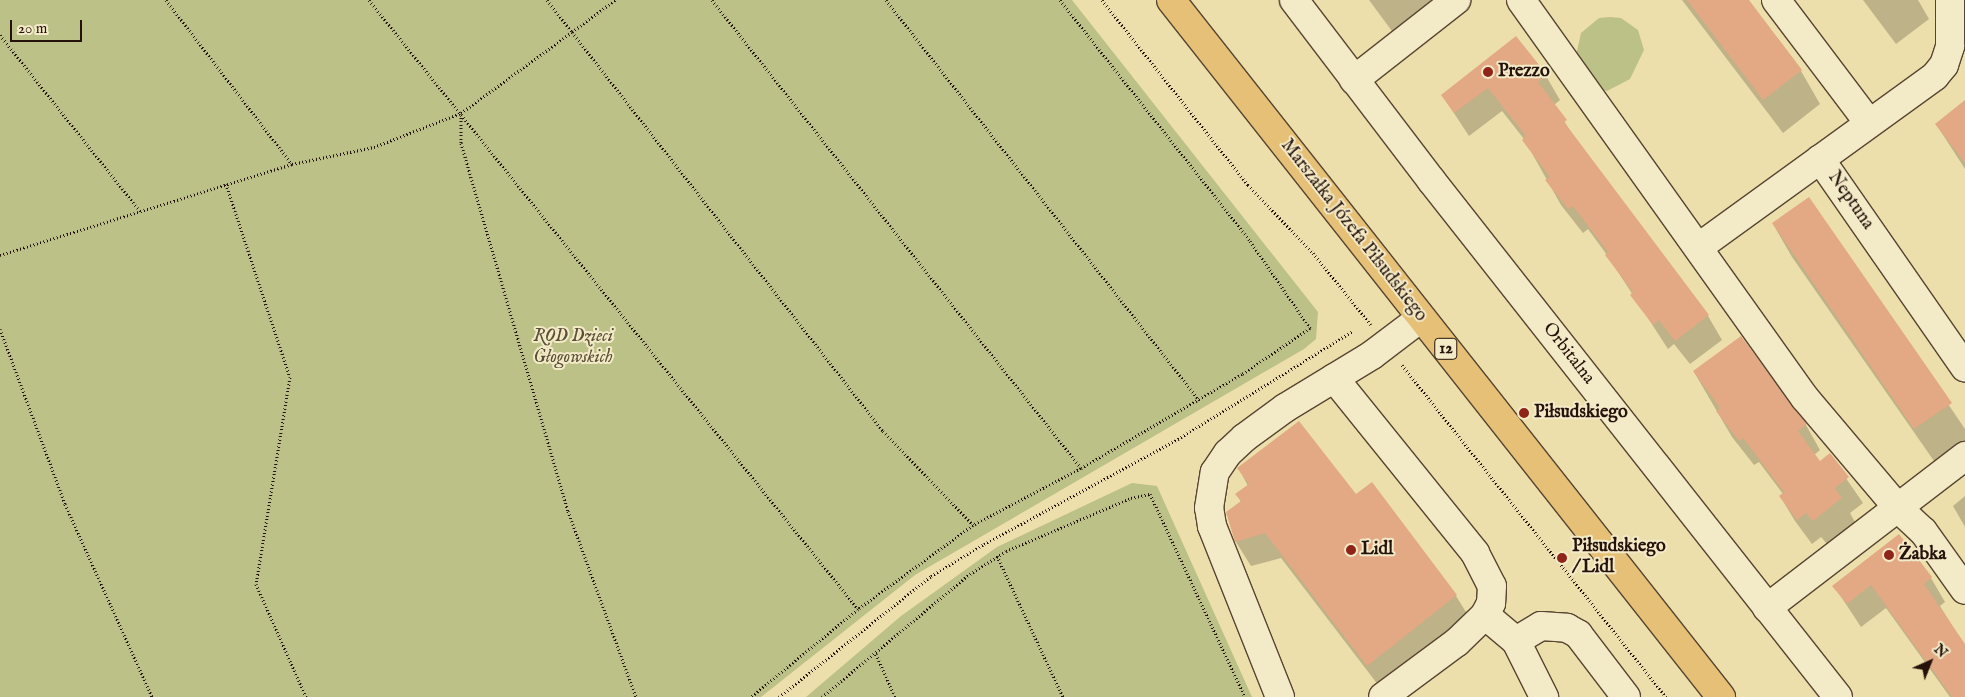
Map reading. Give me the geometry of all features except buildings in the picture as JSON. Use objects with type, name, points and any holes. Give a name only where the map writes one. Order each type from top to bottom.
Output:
[{"type":"main road","name":"Marszałka Józefa Piłsudskiego","points":[[1171,0],[1722,697]]},
{"type":"street","name":"Orbitalna","points":[[1294,0],[1354,80],[1838,697]]},
{"type":"street","points":[[1354,80],[1456,0]]},
{"type":"street","points":[[1521,0],[1805,398],[1898,508],[1923,531],[1965,590]]},
{"type":"street","points":[[1776,0],[1870,123]]},
{"type":"street","points":[[1820,159],[1935,76],[1944,65],[1952,24],[1950,0]]},
{"type":"street","name":"Neptuna","points":[[1699,247],[1820,159],[1965,368]]},
{"type":"street","points":[[1280,697],[1212,526],[1210,487],[1215,472],[1228,453],[1244,438],[1386,345],[1421,318]]},
{"type":"street","points":[[1334,378],[1486,569],[1492,586],[1491,603],[1485,615],[1457,642],[1383,697]]},
{"type":"street","points":[[1767,608],[1965,456]]},
{"type":"street","points":[[1485,615],[1516,641],[1544,697]]},
{"type":"street","points":[[1516,641],[1541,626],[1566,628],[1578,634],[1626,697]]},
{"type":"path","points":[[166,0],[292,164]]},
{"type":"path","points":[[370,0],[858,609]]},
{"type":"path","points":[[546,0],[883,431],[973,525]]},
{"type":"path","points":[[0,255],[292,164],[374,147],[461,113],[615,0]]},
{"type":"path","points":[[712,0],[1080,468]]},
{"type":"path","points":[[886,0],[1199,400]]},
{"type":"path","points":[[752,697],[858,609],[973,525],[1080,468],[1199,400],[1310,328],[1250,241],[1060,0]]},
{"type":"path","points":[[1102,0],[1255,193],[1296,234],[1348,296],[1666,697]]},
{"type":"path","points":[[0,35],[141,212]]},
{"type":"path","points":[[461,113],[461,143],[568,511],[636,697]]},
{"type":"path","points":[[226,184],[290,376],[256,584],[306,697]]},
{"type":"path","points":[[0,329],[64,504],[152,697]]},
{"type":"path","points":[[778,697],[931,576],[984,544],[1178,439],[1353,331]]},
{"type":"path","points":[[822,697],[876,654],[967,576],[997,556],[1131,498],[1150,494],[1245,697]]},
{"type":"path","points":[[997,556],[1063,697]]},
{"type":"path","points":[[876,654],[895,697]]},
{"type":"green space","name":"ROD Dzieci Głogowskich","points":[[0,0],[1072,0],[1318,312],[1316,339],[1304,349],[915,575],[761,697],[0,697]]},
{"type":"green space","points":[[1599,18],[1621,18],[1638,30],[1644,50],[1630,79],[1607,91],[1591,88],[1575,60],[1581,33]]},
{"type":"green space","points":[[1132,483],[1157,486],[1252,697],[806,697],[901,616],[997,547]]},
{"type":"place","name":"Prezzo","points":[[1488,72]]},
{"type":"place","name":"Piłsudskiego","points":[[1524,413]]},
{"type":"place","name":"Lidl","points":[[1351,550]]},
{"type":"place","name":"Żabka","points":[[1889,555]]},
{"type":"place","name":"Piłsudskiego / Lidl","points":[[1562,558]]}]
